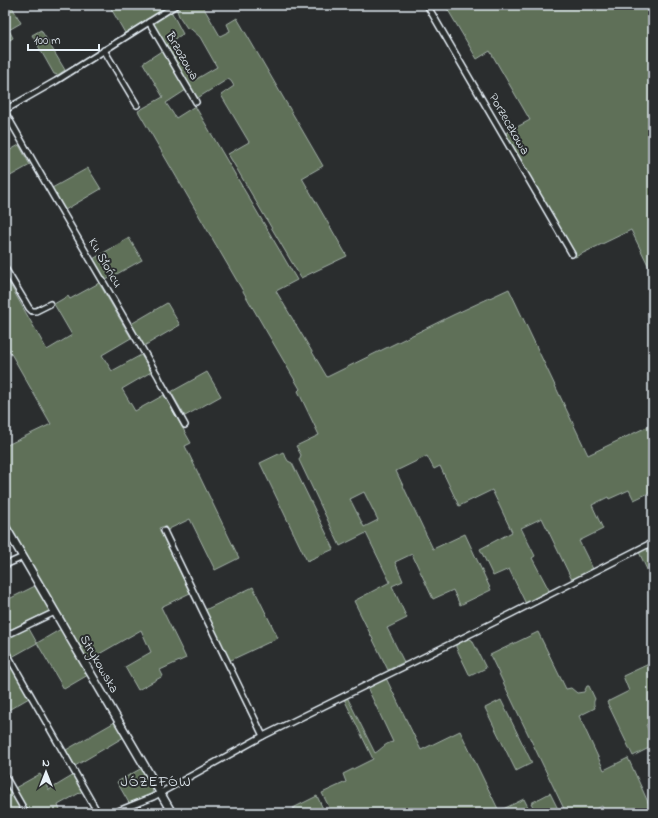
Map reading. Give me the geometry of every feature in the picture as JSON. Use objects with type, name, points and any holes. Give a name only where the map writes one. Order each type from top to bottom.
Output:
[{"type":"street","points":[[5,111],[56,81],[176,5]]},
{"type":"street","name":"Porzeczkowa","points":[[427,5],[572,254]]},
{"type":"street","name":"Brzozowa","points":[[149,22],[196,102]]},
{"type":"street","points":[[104,50],[137,105]]},
{"type":"street","name":"Ku Słońcu","points":[[5,111],[185,425]]},
{"type":"street","points":[[5,268],[29,308],[36,311],[50,304]]},
{"type":"street","name":"Strykowska","points":[[5,526],[172,813]]},
{"type":"street","points":[[164,531],[263,736]]},
{"type":"street","points":[[113,813],[153,797],[263,736],[509,615],[653,542]]},
{"type":"street","points":[[5,565],[23,557]]},
{"type":"street","points":[[5,636],[55,612]]},
{"type":"street","points":[[5,650],[98,813]]},
{"type":"street","points":[[5,776],[26,813]]},
{"type":"green space","points":[[5,5],[11,5],[21,23],[9,30],[13,38],[5,43]]},
{"type":"green space","points":[[109,5],[171,5],[125,33]]},
{"type":"green space","points":[[180,5],[202,5],[220,36],[230,31],[227,24],[237,18],[323,166],[302,178],[347,256],[301,278],[228,154],[249,142],[221,95],[234,86],[228,79],[196,99],[152,24],[153,21],[171,11],[183,34],[171,41],[193,81],[217,67],[200,37],[191,29],[187,28],[179,16],[176,8]]},
{"type":"green space","points":[[445,5],[653,5],[653,275],[631,230],[575,257],[504,134],[530,120],[490,51],[477,59]]},
{"type":"green space","points":[[41,30],[65,70],[58,75],[54,74],[32,35]]},
{"type":"green space","points":[[163,50],[186,90],[166,103],[176,118],[195,106],[297,280],[276,291],[327,377],[509,289],[588,455],[653,424],[653,491],[634,500],[629,490],[609,499],[608,497],[592,505],[603,529],[579,541],[593,569],[572,580],[542,518],[521,528],[535,556],[532,558],[549,590],[548,593],[544,595],[542,594],[526,604],[509,569],[493,576],[480,549],[512,532],[492,490],[459,506],[440,466],[434,469],[427,456],[396,471],[433,549],[465,534],[491,590],[460,605],[453,590],[433,599],[412,554],[395,562],[403,581],[392,586],[407,618],[387,628],[404,662],[388,670],[354,601],[390,582],[366,533],[340,546],[299,460],[301,455],[296,446],[319,435],[298,391],[300,389],[138,111],[163,97],[143,63]],"holes":[[[364,492],[378,520],[364,527],[350,499]]]},
{"type":"green space","points":[[19,145],[30,165],[5,179],[5,153]]},
{"type":"green space","points":[[88,168],[101,189],[65,210],[52,188]]},
{"type":"green space","points":[[129,238],[142,260],[106,280],[93,259]]},
{"type":"green space","points":[[5,276],[47,350],[72,335],[54,304],[68,296],[70,299],[99,283],[131,338],[102,355],[112,371],[141,355],[151,372],[122,389],[135,411],[164,395],[191,443],[185,446],[239,558],[215,570],[190,519],[169,529],[167,532],[165,526],[159,528],[190,593],[161,607],[186,658],[160,670],[163,676],[138,690],[125,667],[151,652],[141,630],[87,661],[5,519],[5,446],[51,424],[5,343]]},
{"type":"green space","points":[[167,303],[180,325],[144,346],[131,324]]},
{"type":"green space","points":[[207,372],[221,396],[185,416],[171,392]]},
{"type":"green space","points":[[283,452],[288,461],[292,463],[334,549],[307,561],[260,463]]},
{"type":"green space","points":[[653,545],[653,583],[639,552]]},
{"type":"green space","points":[[37,585],[51,610],[5,632],[5,601]]},
{"type":"green space","points":[[253,587],[278,638],[229,661],[205,610]]},
{"type":"green space","points":[[28,627],[37,643],[12,657],[5,645],[5,639]]},
{"type":"green space","points":[[61,629],[88,675],[64,689],[37,643]]},
{"type":"green space","points":[[538,632],[566,689],[571,688],[577,693],[584,692],[587,686],[589,686],[595,699],[595,708],[579,716],[604,770],[628,758],[653,813],[606,813],[602,806],[588,813],[566,813],[490,655]]},
{"type":"green space","points":[[467,638],[472,640],[486,668],[470,676],[456,647],[456,643]]},
{"type":"green space","points":[[651,663],[653,667],[653,721],[646,725],[653,740],[653,746],[633,756],[607,702],[629,691],[623,676]]},
{"type":"green space","points":[[11,667],[29,698],[5,712],[5,671]]},
{"type":"green space","points":[[386,678],[421,750],[460,731],[499,811],[524,799],[531,813],[332,813],[322,793],[346,782],[343,774],[373,759],[344,699],[347,697],[375,753],[393,742],[367,687]]},
{"type":"green space","points":[[501,700],[532,763],[516,771],[485,708]]},
{"type":"green space","points":[[115,722],[124,737],[75,766],[66,750]]},
{"type":"green space","points":[[142,768],[153,788],[152,794],[129,803],[117,782]]},
{"type":"green space","points":[[40,774],[49,790],[74,775],[83,791],[58,805],[61,813],[29,813],[15,788]]},
{"type":"green space","points":[[6,784],[23,813],[5,813]]},
{"type":"green space","points":[[550,793],[560,813],[536,813],[531,803]]},
{"type":"green space","points":[[317,796],[325,813],[296,813],[293,808]]},
{"type":"district","name":"JÓZEFÓW","points":[[156,782]]}]
